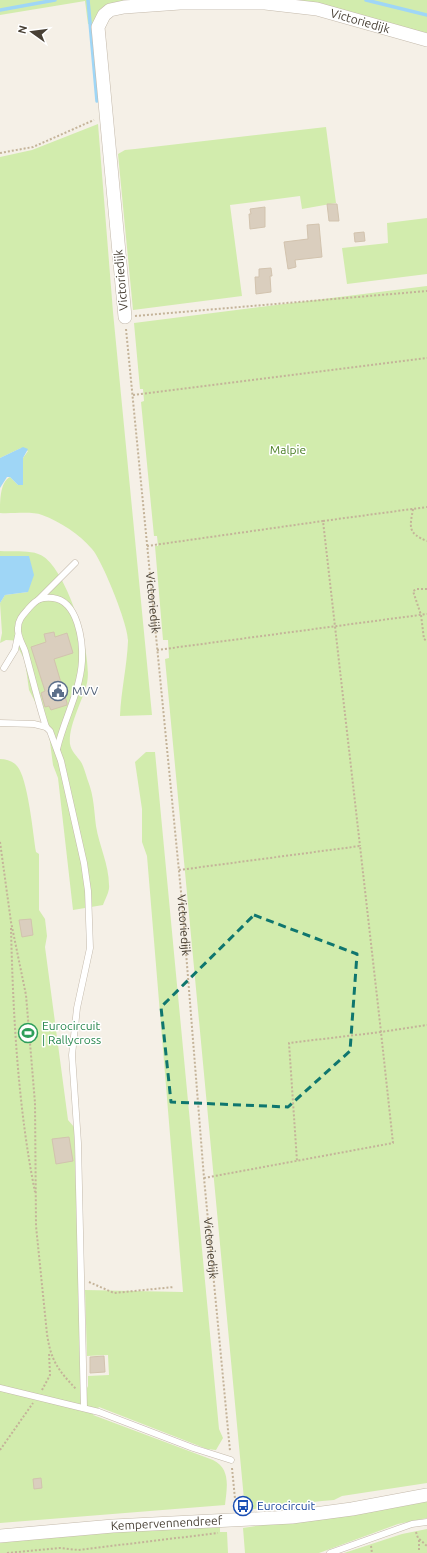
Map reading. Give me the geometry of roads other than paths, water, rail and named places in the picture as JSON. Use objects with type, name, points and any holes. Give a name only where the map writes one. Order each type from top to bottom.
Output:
[{"type":"street","name":"Victoriedijk","points":[[125,317],[98,27],[104,15],[110,10],[124,7],[180,4],[282,5],[317,9],[340,14],[427,40]]},
{"type":"street","name":"Kempervennendreef","points":[[0,1536],[112,1526],[237,1521],[292,1517],[352,1509],[427,1495]]},
{"type":"lane","points":[[4,668],[15,650],[18,626],[22,615],[75,563]]},
{"type":"lane","points":[[38,599],[55,598],[64,601],[69,607],[80,635],[82,662],[79,681],[73,703],[62,729],[57,749]]},
{"type":"lane","points":[[18,634],[46,727],[52,735],[57,749],[84,863],[90,911],[90,948],[77,1008],[72,1055],[78,1143],[84,1408]]},
{"type":"lane","points":[[0,723],[34,724],[46,727]]},
{"type":"lane","points":[[0,1388],[84,1408],[193,1448],[231,1460]]},
{"type":"lane","points":[[330,1553],[412,1524],[427,1522]]},
{"type":"water","points":[[23,447],[28,449],[23,458],[23,485],[18,485],[10,477],[7,477],[0,488],[0,458]]},
{"type":"water","points":[[0,556],[29,556],[34,575],[28,592],[5,595],[0,603]]},
{"type":"waterway","points":[[0,10],[55,0]]},
{"type":"waterway","points":[[88,0],[97,101]]},
{"type":"waterway","points":[[366,0],[427,15]]},
{"type":"place","name":"MVV","points":[[58,691]]},
{"type":"place","name":"Eurocircuit | Rallycross","points":[[28,1033]]},
{"type":"place","name":"Eurocircuit","points":[[243,1506]]},
{"type":"park label","name":"Malpie","points":[[288,450]]}]
